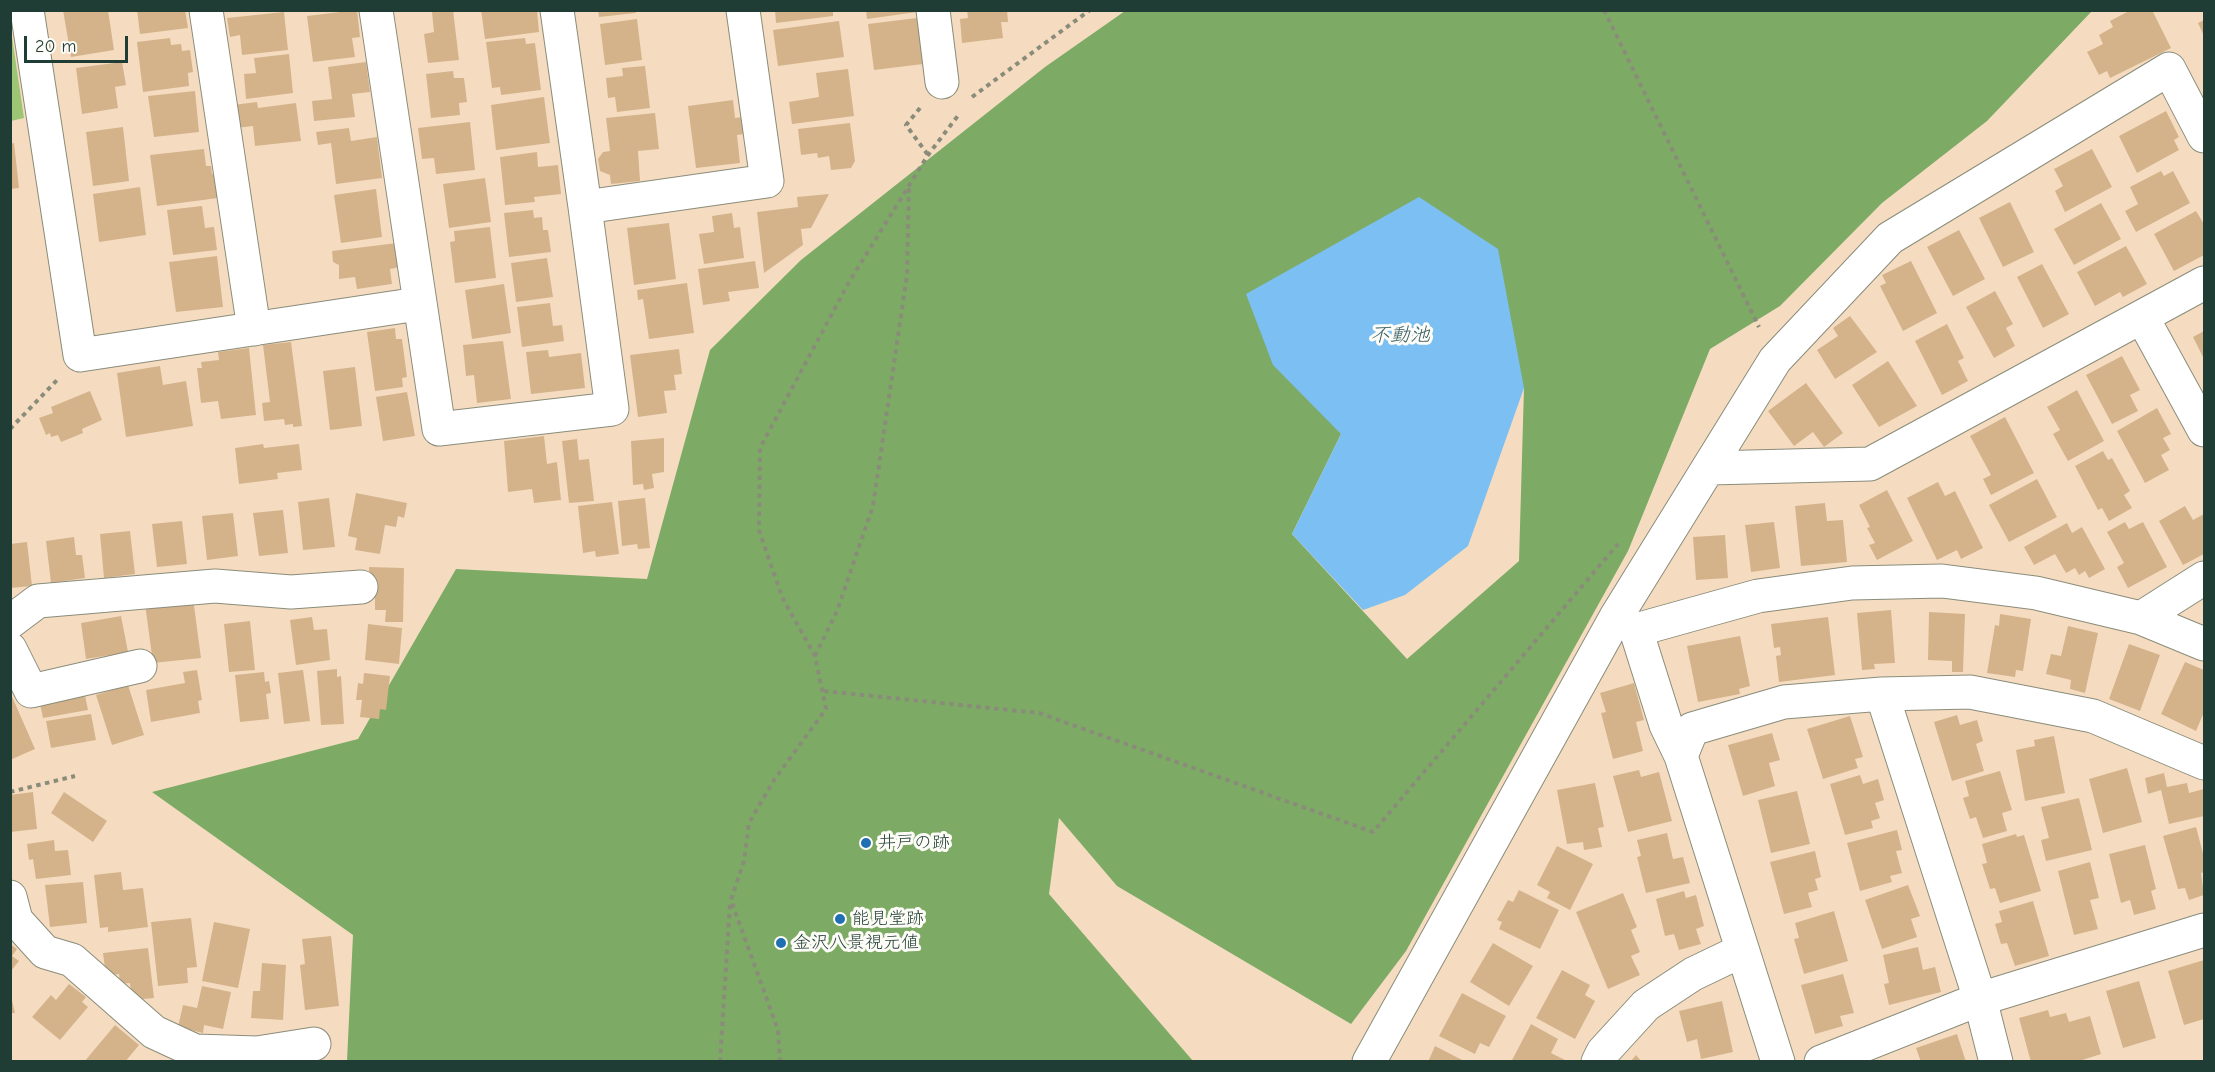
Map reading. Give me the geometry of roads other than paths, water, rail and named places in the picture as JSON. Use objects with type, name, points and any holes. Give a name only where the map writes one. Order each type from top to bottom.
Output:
[{"type":"street","points":[[27,10],[80,356],[418,304]]},
{"type":"street","points":[[206,10],[254,329]]},
{"type":"street","points":[[376,10],[418,304],[439,429],[612,409],[557,10]]},
{"type":"street","points":[[585,207],[767,181],[743,10]]},
{"type":"street","points":[[933,10],[942,82]]},
{"type":"street","points":[[1370,1062],[1626,624],[1710,468],[1775,360],[1890,238],[2169,69],[2205,136]]},
{"type":"street","points":[[1710,468],[1870,464],[2205,283]]},
{"type":"street","points":[[2142,317],[2205,430]]},
{"type":"street","points":[[2141,618],[2205,578]]},
{"type":"street","points":[[1626,624],[1758,596],[1864,583],[1942,581],[2036,593],[2141,618],[2205,644]]},
{"type":"street","points":[[10,622],[38,601],[215,586],[291,592],[361,587]]},
{"type":"street","points":[[1626,624],[1666,725],[1681,756],[1778,1062]]},
{"type":"street","points":[[10,649],[31,691],[140,666]]},
{"type":"street","points":[[1681,756],[1692,729],[1784,702],[1882,694],[1970,692],[2093,716],[2205,763]]},
{"type":"street","points":[[1882,694],[1980,999],[1996,1062]]},
{"type":"street","points":[[10,897],[16,920],[45,952],[72,960],[154,1032],[184,1047],[195,1051],[257,1053],[314,1044]]},
{"type":"street","points":[[1821,1062],[1980,999],[2205,930]]},
{"type":"street","points":[[1598,1062],[1603,1052],[1646,1005],[1693,974],[1741,951]]},
{"type":"water","name":"不動池","points":[[1419,197],[1498,249],[1524,388],[1468,546],[1405,595],[1363,610],[1292,534],[1341,434],[1273,365],[1246,294]]},
{"type":"place","name":"井戸の跡","points":[[866,843]]},
{"type":"place","name":"能見堂跡","points":[[840,919]]},
{"type":"place","name":"金沢八景視元値","points":[[781,943]]}]
